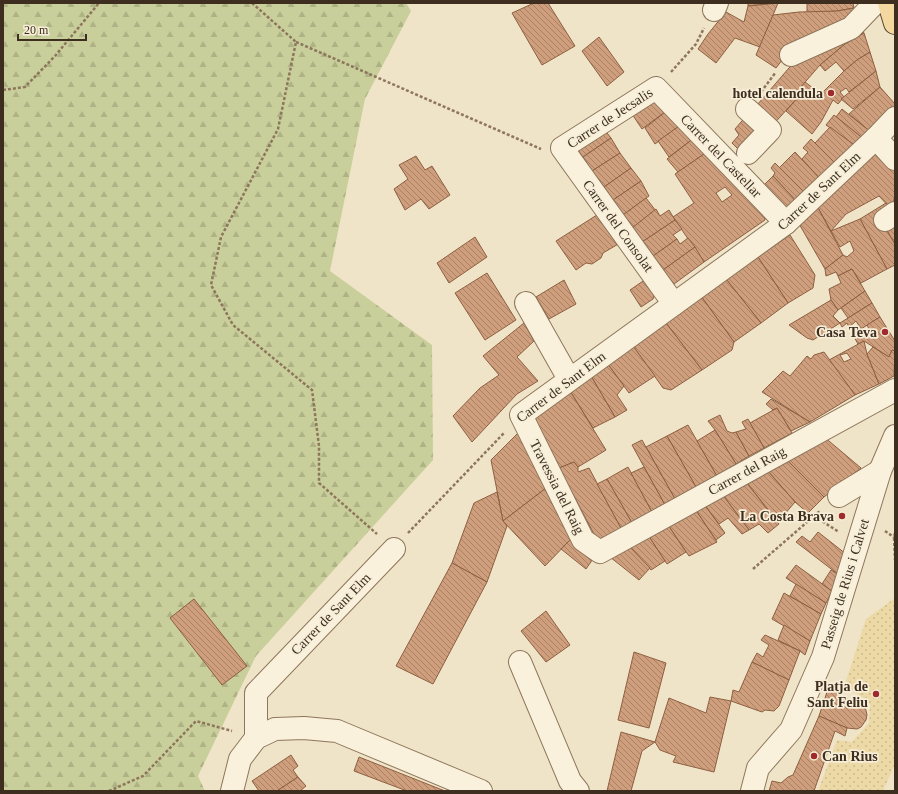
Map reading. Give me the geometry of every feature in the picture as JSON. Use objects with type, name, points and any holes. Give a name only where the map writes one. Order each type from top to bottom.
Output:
[{"type":"main road","points":[[889,3],[895,22]]},
{"type":"street","points":[[791,55],[851,28],[875,3]]},
{"type":"street","name":"Carrer de Jecsalis","points":[[563,147],[656,88]]},
{"type":"street","name":"Carrer del Castellar","points":[[656,88],[786,223]]},
{"type":"street","points":[[746,110],[770,130],[748,153]]},
{"type":"street","name":"Carrer de Sant Elm","points":[[521,415],[786,223],[876,138],[895,118]]},
{"type":"street","points":[[876,138],[895,159]]},
{"type":"street","name":"Carrer del Consolat","points":[[563,147],[674,304]]},
{"type":"street","points":[[526,303],[569,379]]},
{"type":"street","name":"Carrer del Raig","points":[[600,552],[895,390]]},
{"type":"street","name":"Travessia del Raig","points":[[521,415],[583,540],[600,552]]},
{"type":"street","name":"Passeig de Rius i Calvet","points":[[752,791],[758,768],[790,730],[823,657],[880,471],[895,436]]},
{"type":"street","points":[[839,496],[880,471]]},
{"type":"street","name":"Carrer de Sant Elm","points":[[256,738],[256,693],[394,549]]},
{"type":"street","points":[[520,662],[570,781],[578,791]]},
{"type":"street","points":[[232,791],[240,759],[256,738],[275,729],[304,728],[337,731],[481,791]]},
{"type":"path","points":[[3,90],[25,87],[55,56],[99,3]]},
{"type":"path","points":[[252,3],[296,42],[547,152],[563,147]]},
{"type":"path","name":"Carrer de Jecsalis","points":[[656,88],[696,44],[715,7]]},
{"type":"path","points":[[296,42],[278,129],[221,237],[211,285],[233,325],[312,390],[319,446],[319,483],[394,549]]},
{"type":"path","points":[[746,110],[791,55]]},
{"type":"path","name":"Carrer de Sant Elm","points":[[394,549],[521,415]]},
{"type":"path","points":[[753,569],[839,496]]},
{"type":"path","points":[[814,516],[858,543]]},
{"type":"path","points":[[895,533],[895,560]]},
{"type":"path","points":[[109,791],[143,776],[196,721],[256,738]]},
{"type":"green space","points":[[3,3],[406,3],[411,11],[365,99],[330,271],[432,345],[433,460],[256,656],[198,776],[205,791],[3,791]]},
{"type":"sand","name":"Platja de Sant Feliu","points":[[895,598],[895,764],[883,791],[818,791],[837,740],[852,742],[869,723],[870,704],[845,684],[866,619]]},
{"type":"building","points":[[534,3],[548,3],[575,46],[542,65],[512,13]]},
{"type":"building","points":[[748,3],[782,3],[748,6]]},
{"type":"building","points":[[778,3],[760,47],[735,38],[716,63],[698,49],[726,12],[744,22],[748,6]]},
{"type":"building","points":[[807,3],[853,3],[854,8],[807,13]]},
{"type":"building","points":[[854,8],[857,16],[792,47],[776,68],[756,55],[773,15],[799,12],[837,11]]},
{"type":"building","points":[[860,27],[864,33],[845,44],[820,65],[800,88],[801,94],[770,128],[751,112],[795,61]]},
{"type":"building","points":[[864,33],[870,52],[857,60],[844,71],[836,62],[825,71],[820,65],[845,44]]},
{"type":"building","points":[[599,37],[624,72],[607,86],[582,51]]},
{"type":"building","name":"hotel calendula","points":[[870,52],[876,71],[849,92],[846,88],[840,92],[844,97],[838,104],[833,100],[821,122],[812,134],[786,111],[801,94],[800,88],[805,82],[821,94],[844,71],[857,60]]},
{"type":"building","points":[[876,71],[880,87],[853,109],[841,99]]},
{"type":"building","points":[[880,87],[895,104],[895,111],[872,133],[849,114]]},
{"type":"building","points":[[655,96],[669,109],[642,129],[630,111]]},
{"type":"building","points":[[669,109],[682,124],[655,144],[645,128]]},
{"type":"building","points":[[842,109],[872,133],[865,140],[836,117]]},
{"type":"building","points":[[748,114],[765,130],[740,151],[732,143],[739,135],[735,129]]},
{"type":"building","points":[[834,115],[865,140],[857,147],[826,125]]},
{"type":"building","points":[[682,124],[694,138],[669,157],[658,141]]},
{"type":"building","points":[[830,127],[857,147],[838,166],[815,143]]},
{"type":"building","points":[[603,128],[611,138],[583,157],[574,145]]},
{"type":"building","points":[[611,138],[620,153],[592,171],[583,157]]},
{"type":"building","points":[[694,138],[707,152],[678,172],[667,159]]},
{"type":"building","points":[[811,139],[838,166],[822,181],[802,159],[808,152],[803,148]]},
{"type":"building","points":[[877,144],[895,163],[895,196],[891,209],[879,196],[846,214],[831,231],[816,204]]},
{"type":"building","points":[[707,152],[765,209],[765,220],[704,262],[673,217],[694,203],[675,174]],"holes":[[[725,187],[732,195],[722,202],[716,193]]]},
{"type":"building","points":[[795,152],[822,181],[807,195],[779,168]]},
{"type":"building","points":[[620,153],[631,168],[604,187],[592,171]]},
{"type":"building","points":[[416,156],[425,170],[432,166],[450,195],[429,209],[421,199],[405,210],[394,189],[408,179],[399,165]]},
{"type":"building","points":[[775,163],[807,195],[798,203],[773,176],[775,173],[771,168]]},
{"type":"building","points":[[631,168],[641,181],[613,200],[604,187]]},
{"type":"building","points":[[773,176],[798,203],[788,211],[764,185]]},
{"type":"building","points":[[641,181],[649,196],[623,215],[613,200]]},
{"type":"building","points":[[646,198],[656,211],[632,228],[623,215]]},
{"type":"building","points":[[886,203],[891,209],[885,227],[895,244],[895,265],[887,269],[860,219]]},
{"type":"building","points":[[816,204],[843,255],[825,269],[798,222]]},
{"type":"building","points":[[656,209],[660,216],[669,210],[675,220],[642,242],[632,228]]},
{"type":"building","points":[[600,213],[620,243],[603,253],[601,258],[592,264],[586,263],[576,270],[556,241]]},
{"type":"building","points":[[860,219],[887,269],[861,283],[852,269],[838,276],[836,272],[826,276],[825,269],[843,255],[847,257],[854,251],[850,241],[840,247],[831,231]]},
{"type":"building","points":[[675,220],[682,229],[673,235],[677,239],[653,256],[642,242]]},
{"type":"building","points":[[895,222],[895,244],[885,227]]},
{"type":"building","points":[[790,235],[815,275],[813,288],[788,303],[758,257]]},
{"type":"building","points":[[475,237],[487,257],[449,283],[437,263]]},
{"type":"building","points":[[688,238],[695,247],[663,270],[653,256],[677,239],[680,244]]},
{"type":"building","points":[[695,247],[704,262],[674,284],[663,270]]},
{"type":"building","points":[[758,257],[788,303],[761,323],[726,279]]},
{"type":"building","points":[[852,269],[865,291],[838,310],[831,300],[829,289],[841,283],[838,276]]},
{"type":"building","points":[[487,273],[516,320],[485,340],[455,293]]},
{"type":"building","points":[[646,279],[655,292],[653,299],[641,307],[630,290]]},
{"type":"building","points":[[726,279],[761,323],[734,342],[701,296]]},
{"type":"building","points":[[564,280],[576,304],[549,319],[536,297]]},
{"type":"building","points":[[865,291],[872,303],[848,318],[841,308]]},
{"type":"building","points":[[701,296],[734,342],[732,350],[702,370],[666,323]]},
{"type":"building","points":[[831,300],[838,310],[833,316],[840,323],[813,340],[807,338],[789,325]]},
{"type":"building","points":[[872,303],[880,317],[861,329],[856,321],[849,327],[847,323],[842,327],[840,323]]},
{"type":"building","points":[[880,317],[895,341],[895,351],[892,350],[889,357],[864,341],[858,344],[853,335],[861,329],[865,334],[870,331],[867,325]]},
{"type":"building","points":[[524,323],[534,341],[517,357],[538,381],[517,394],[472,442],[453,416],[480,388],[499,375],[483,356]]},
{"type":"building","points":[[666,323],[702,370],[671,390],[663,388],[633,346]]},
{"type":"building","points":[[864,341],[867,354],[879,384],[855,395],[829,360]],"holes":[[[847,353],[851,359],[844,362],[840,355]]]},
{"type":"building","points":[[633,346],[655,376],[629,393],[607,363]]},
{"type":"building","points":[[873,347],[889,357],[892,350],[895,351],[894,376],[879,384],[867,354]]},
{"type":"building","points":[[824,352],[855,395],[810,422],[762,392],[783,371],[790,376],[807,356],[811,359],[814,355]]},
{"type":"building","points":[[607,363],[624,386],[617,395],[627,410],[615,417],[591,376]]},
{"type":"building","points":[[591,376],[615,417],[593,428],[570,391]]},
{"type":"building","points":[[570,391],[606,450],[578,467],[574,462],[559,468],[533,416]]},
{"type":"building","points":[[771,399],[810,422],[791,431],[777,408],[773,410],[766,404]]},
{"type":"building","points":[[777,408],[792,433],[764,448],[750,423]]},
{"type":"building","points":[[720,415],[727,431],[732,433],[736,432],[749,456],[736,464],[708,421]]},
{"type":"building","points":[[748,419],[764,448],[749,456],[736,432],[746,429],[742,422]]},
{"type":"building","points":[[688,425],[717,476],[696,487],[667,436]]},
{"type":"building","points":[[521,430],[550,485],[503,521],[491,460]]},
{"type":"building","points":[[715,430],[736,464],[717,476],[697,441]]},
{"type":"building","points":[[667,436],[696,487],[675,499],[646,447]]},
{"type":"building","points":[[823,436],[861,468],[824,497],[786,459]]},
{"type":"building","points":[[642,440],[675,499],[665,505],[632,445]]},
{"type":"building","points":[[786,459],[824,497],[808,513],[795,502],[767,470]]},
{"type":"building","points":[[574,462],[578,467],[578,472],[589,468],[621,528],[600,540],[594,534],[559,468]]},
{"type":"building","points":[[628,467],[652,512],[632,523],[607,479]]},
{"type":"building","points":[[644,467],[665,505],[652,512],[631,473]]},
{"type":"building","points":[[767,470],[795,502],[778,522],[746,482]]},
{"type":"building","points":[[607,479],[632,523],[621,528],[597,484]]},
{"type":"building","points":[[746,482],[779,524],[768,533],[759,524],[749,530],[722,494]]},
{"type":"building","points":[[550,485],[574,536],[545,566],[503,521]]},
{"type":"building","points":[[497,492],[503,521],[507,526],[487,582],[452,563],[474,503]]},
{"type":"building","points":[[722,494],[749,530],[742,534],[728,518],[719,524],[704,504]]},
{"type":"building","points":[[704,504],[725,533],[716,540],[695,509]]},
{"type":"building","points":[[695,509],[717,542],[689,556],[668,525]]},
{"type":"building","points":[[668,525],[686,552],[667,564],[648,535]]},
{"type":"building","points":[[818,532],[846,554],[839,575],[796,542],[802,536],[810,542]]},
{"type":"building","points":[[648,535],[665,561],[651,570],[629,546]]},
{"type":"building","points":[[574,536],[595,556],[586,569],[561,549]]},
{"type":"building","points":[[629,546],[650,568],[639,580],[610,557]]},
{"type":"building","points":[[452,563],[487,582],[433,684],[396,666]]},
{"type":"building","points":[[796,565],[832,591],[826,603],[786,578]]},
{"type":"building","points":[[831,570],[839,575],[832,591],[822,584]]},
{"type":"building","points":[[796,584],[826,603],[821,614],[790,596]]},
{"type":"building","points":[[784,593],[821,614],[810,641],[772,619]]},
{"type":"building","points":[[194,599],[247,666],[222,685],[170,618]]},
{"type":"building","points":[[546,611],[570,645],[546,662],[521,631]]},
{"type":"building","points":[[784,625],[810,641],[805,655],[778,640]]},
{"type":"building","points":[[765,635],[800,651],[789,680],[752,662],[757,653],[763,657],[769,645],[761,640]]},
{"type":"building","points":[[634,652],[666,663],[649,728],[618,720]]},
{"type":"building","points":[[752,662],[789,680],[779,706],[774,711],[765,710],[762,712],[731,701],[733,690],[739,692]]},
{"type":"building","points":[[828,689],[839,692],[838,695],[865,706],[867,715],[866,720],[861,727],[857,729],[847,728],[819,716]]},
{"type":"building","points":[[710,697],[731,701],[714,772],[673,762],[676,756],[660,750],[655,742],[669,698],[706,713]]},
{"type":"building","name":"Can Rius","points":[[819,716],[847,728],[845,736],[835,731],[814,791],[769,791],[772,781],[781,783],[793,775]]},
{"type":"building","points":[[621,732],[655,742],[642,751],[631,791],[607,791]]},
{"type":"building","points":[[291,755],[298,766],[293,770],[298,777],[277,791],[259,791],[252,781]]},
{"type":"building","points":[[359,757],[445,791],[407,791],[354,771]]},
{"type":"building","points":[[298,777],[306,786],[300,791],[277,791]]},
{"type":"place","name":"hotel calendula","points":[[831,93]]},
{"type":"place","name":"Casa Teva","points":[[885,332]]},
{"type":"place","name":"La Costa Brava","points":[[842,516]]},
{"type":"place","name":"Platja de Sant Feliu","points":[[876,694]]},
{"type":"place","name":"Can Rius","points":[[814,756]]}]
